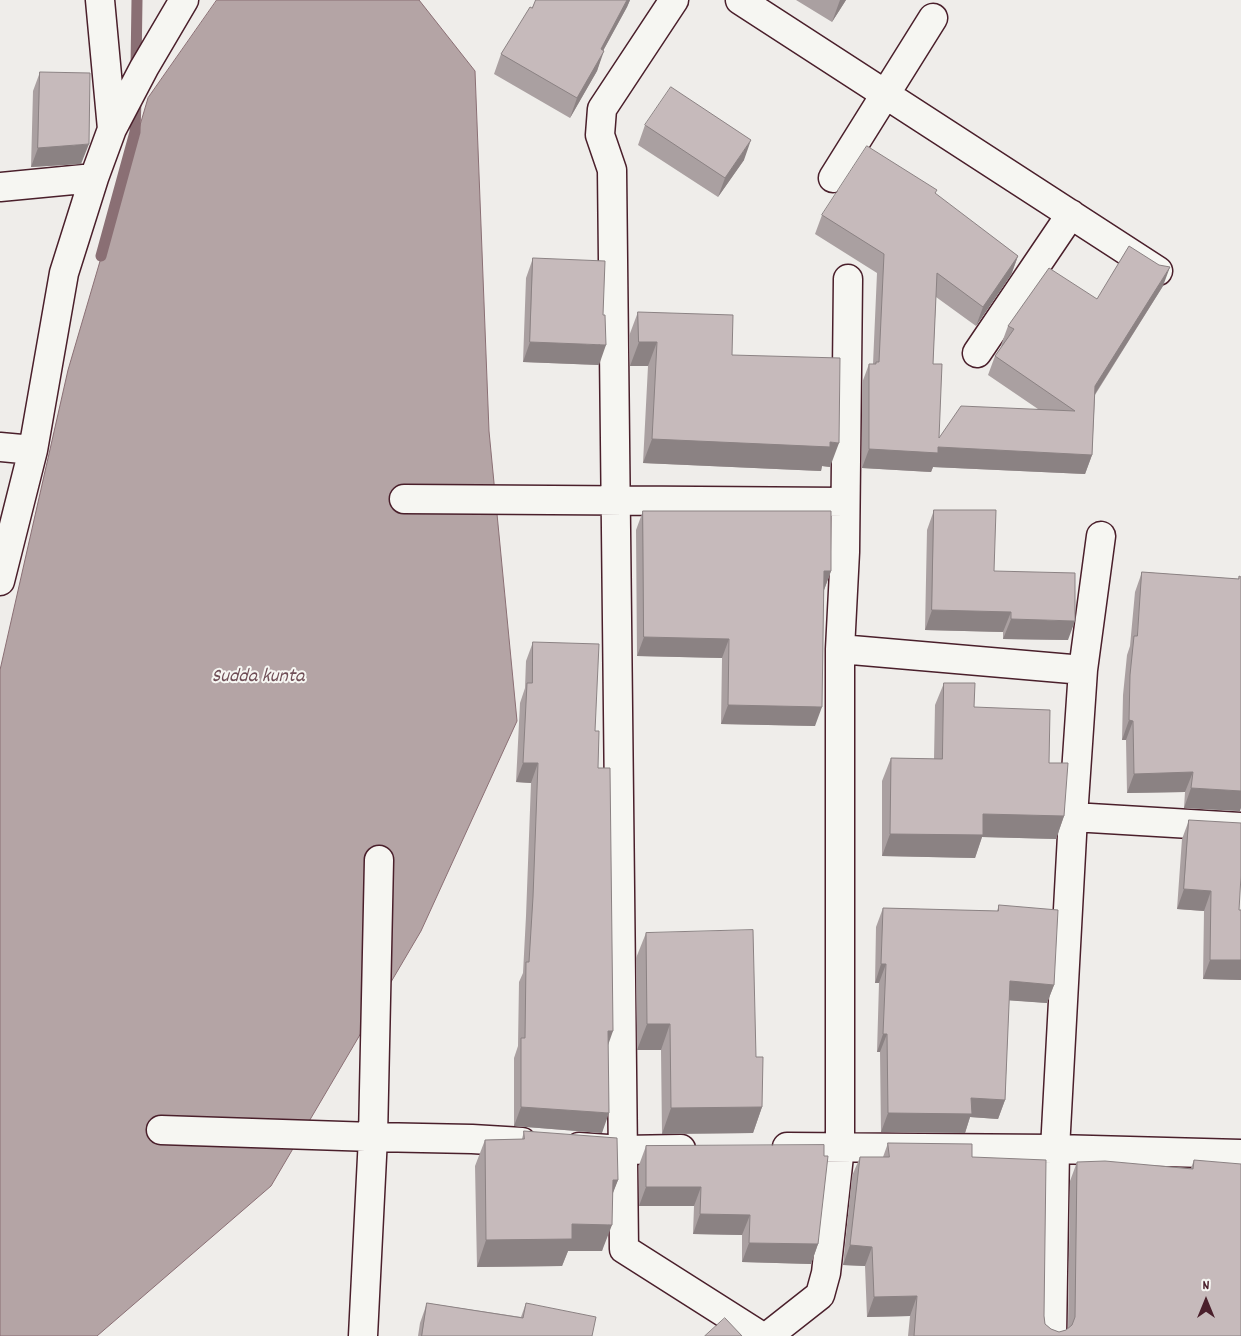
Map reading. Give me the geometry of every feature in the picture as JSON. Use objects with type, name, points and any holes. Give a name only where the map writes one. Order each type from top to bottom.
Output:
[{"type":"street","points":[[100,0],[112,129]]},
{"type":"street","points":[[0,581],[33,450],[64,273],[112,129],[144,68],[184,0]]},
{"type":"street","points":[[674,0],[602,109],[600,136],[612,170],[624,1249],[761,1336]]},
{"type":"street","points":[[740,0],[1160,272]]},
{"type":"street","points":[[834,178],[884,93],[933,18]]},
{"type":"street","points":[[0,187],[90,191]]},
{"type":"street","points":[[976,353],[1071,214]]},
{"type":"street","points":[[768,1336],[820,1295],[826,1274],[840,1147],[840,649],[845,502],[848,279]]},
{"type":"street","points":[[0,447],[33,450]]},
{"type":"street","points":[[404,499],[845,502]]},
{"type":"street","points":[[1052,1336],[1055,1149],[1073,817],[1083,670],[1102,536]]},
{"type":"street","points":[[840,649],[1083,670]]},
{"type":"street","points":[[1073,817],[1241,827]]},
{"type":"street","points":[[364,1336],[373,1138],[379,860]]},
{"type":"street","points":[[161,1130],[373,1138],[472,1139],[622,1150],[701,1149]]},
{"type":"street","points":[[761,1148],[1055,1149],[1241,1154]]},
{"type":"water","name":"Sudda kunta","points":[[217,0],[419,0],[475,71],[489,431],[517,721],[421,931],[271,1186],[97,1336],[0,1336],[0,670],[68,370],[148,98]]},
{"type":"building","points":[[536,0],[627,0],[601,49],[604,51],[577,98],[501,54]]},
{"type":"building","points":[[40,72],[90,73],[89,144],[38,148]]},
{"type":"building","points":[[671,87],[751,140],[725,178],[645,125]]},
{"type":"building","points":[[867,146],[937,190],[935,193],[1018,256],[983,307],[937,273],[933,364],[942,364],[939,438],[961,406],[1075,411],[995,356],[1014,329],[1008,326],[1049,268],[1097,299],[1129,246],[1159,265],[1170,267],[1095,386],[1092,455],[938,447],[938,453],[869,449],[869,364],[879,362],[884,254],[822,215]]},
{"type":"building","points":[[533,258],[605,261],[603,315],[605,315],[606,345],[530,342]]},
{"type":"building","points":[[638,312],[733,315],[732,355],[840,358],[839,443],[830,442],[830,447],[652,439],[657,342],[639,342]]},
{"type":"building","points":[[934,510],[996,510],[994,571],[1075,573],[1075,621],[1011,619],[1011,612],[932,610]]},
{"type":"building","points":[[643,511],[831,511],[831,571],[824,571],[822,707],[728,705],[729,639],[644,637]]},
{"type":"building","points":[[1142,572],[1239,579],[1239,576],[1241,577],[1241,791],[1191,788],[1193,772],[1134,774],[1133,721],[1129,720],[1130,675],[1134,636],[1137,636]]},
{"type":"building","points":[[533,642],[599,644],[595,731],[599,731],[598,768],[610,768],[613,1031],[608,1031],[609,1113],[521,1107],[521,1038],[525,1038],[526,962],[529,962],[533,897],[538,763],[523,763],[527,683],[532,683]]},
{"type":"building","points":[[944,683],[975,683],[974,707],[1050,710],[1049,763],[1068,763],[1064,816],[983,814],[983,835],[890,834],[891,758],[942,759]]},
{"type":"building","points":[[1189,820],[1241,823],[1239,910],[1241,910],[1241,960],[1210,960],[1211,891],[1184,889]]},
{"type":"building","points":[[999,905],[1058,910],[1054,985],[1010,981],[1005,1100],[971,1098],[972,1114],[888,1113],[887,1034],[883,1034],[886,964],[881,964],[883,908],[998,911]]},
{"type":"building","points":[[753,930],[756,1057],[763,1057],[762,1107],[671,1108],[670,1024],[647,1024],[646,933]]},
{"type":"building","points":[[524,1131],[617,1138],[618,1180],[613,1180],[612,1225],[572,1224],[572,1239],[486,1240],[485,1140],[524,1139]]},
{"type":"building","points":[[888,1143],[972,1144],[972,1157],[1046,1160],[1044,1316],[1045,1324],[1059,1332],[1066,1330],[1072,1325],[1075,1317],[1077,1162],[1105,1161],[1193,1169],[1194,1160],[1241,1164],[1241,1336],[914,1336],[917,1296],[874,1297],[872,1247],[850,1245],[860,1157],[889,1157]]},
{"type":"building","points":[[824,1145],[824,1156],[828,1156],[818,1244],[749,1243],[750,1215],[700,1214],[701,1187],[646,1187],[646,1146]]},
{"type":"building","points":[[427,1303],[523,1318],[526,1303],[596,1317],[592,1336],[422,1336]]},
{"type":"building","points":[[725,1318],[742,1336],[705,1336]]},
{"type":"waterway","points":[[136,68],[137,0]]},
{"type":"waterway","points":[[101,256],[135,132],[136,99]]}]
